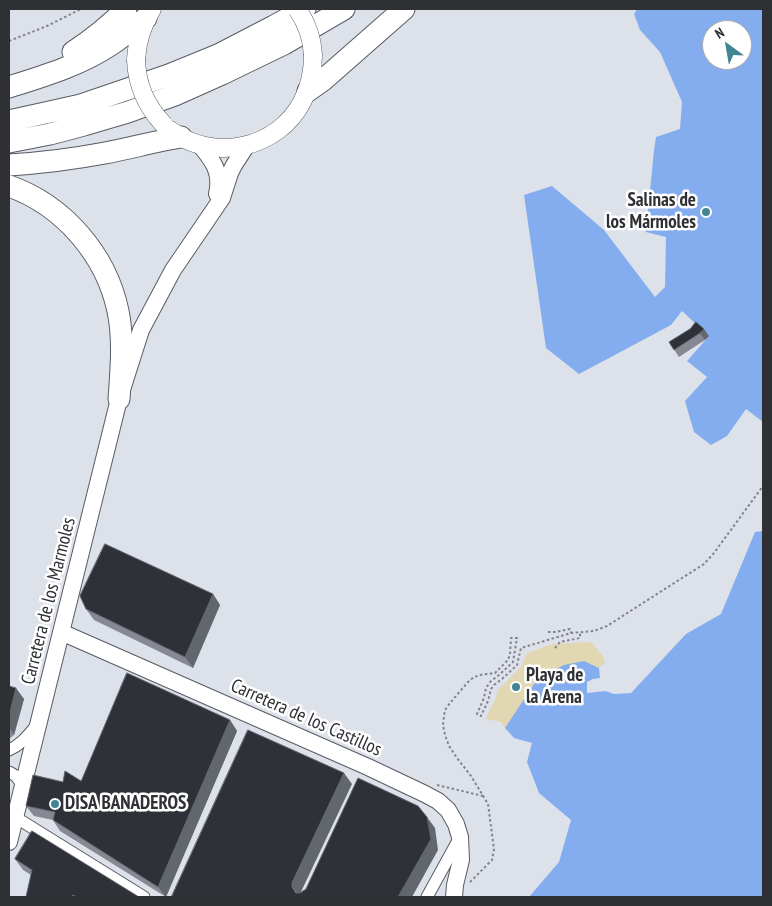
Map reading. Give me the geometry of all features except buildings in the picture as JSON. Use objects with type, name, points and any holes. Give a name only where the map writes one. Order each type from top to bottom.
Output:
[{"type":"highway","points":[[15,85],[87,43],[109,26],[126,9]]},
{"type":"highway","points":[[9,121],[81,105],[169,76],[218,55],[304,9]]},
{"type":"highway","points":[[9,142],[84,125],[175,95],[284,44],[344,9]]},
{"type":"highway","points":[[308,91],[404,9]]},
{"type":"highway","points":[[15,85],[47,75],[111,44],[149,13]]},
{"type":"highway","points":[[9,165],[49,162],[104,153],[182,136]]},
{"type":"highway","points":[[9,186],[41,201],[63,217],[95,255],[112,290],[118,311],[122,358],[119,399]]},
{"type":"main road","points":[[182,136],[216,148],[232,148],[247,145],[270,136],[296,112],[308,91],[313,55],[310,35],[297,9]]},
{"type":"main road","points":[[149,13],[137,42],[138,81],[145,100],[157,118],[182,136],[215,165],[219,187],[213,211]]},
{"type":"main road","points":[[213,211],[222,198],[234,165],[247,145]]},
{"type":"main road","name":"Carretera de los Marmoles","points":[[9,842],[119,399],[141,330],[173,270],[213,211]]},
{"type":"main road","name":"Carretera de los Castillos","points":[[61,632],[253,723],[438,801],[448,810],[456,824],[460,837],[461,860],[454,897]]},
{"type":"street","points":[[9,750],[25,739],[39,722]]},
{"type":"street","points":[[9,772],[16,776],[23,786]]},
{"type":"street","points":[[15,817],[144,897]]},
{"type":"street","points":[[427,897],[460,837]]},
{"type":"path","points":[[9,41],[47,26],[81,9]]},
{"type":"path","points":[[469,884],[492,860],[494,849],[488,804],[449,746],[443,725],[445,710],[474,677],[495,673],[508,660],[511,638],[517,638],[513,662],[491,681],[486,688],[477,714],[481,716],[491,689],[516,665],[521,648],[571,634],[594,631],[607,626],[704,564],[763,486]]},
{"type":"path","points":[[548,632],[570,629],[571,634]]},
{"type":"path","points":[[555,648],[560,642],[580,638],[580,633]]},
{"type":"path","points":[[425,794],[429,783],[483,796]]},
{"type":"sand","name":"Playa de la Arena","points":[[591,642],[603,656],[605,663],[599,668],[584,661],[534,684],[505,728],[501,722],[485,719],[498,690],[521,667],[527,653],[552,644]]},
{"type":"water","name":"Salinas de los Mármoles","points":[[637,9],[763,9],[763,422],[746,409],[727,436],[711,445],[694,432],[685,401],[707,377],[687,361],[709,336],[682,311],[671,325],[579,374],[546,348],[524,195],[552,186],[604,230],[655,297],[665,287],[666,237],[646,232],[656,137],[680,129],[682,102],[660,52],[640,30],[634,14]]},
{"type":"water","points":[[763,531],[763,897],[529,897],[559,862],[571,820],[539,793],[527,762],[532,743],[514,738],[505,728],[534,684],[550,672],[564,665],[584,661],[599,668],[600,678],[587,682],[587,693],[605,691],[614,694],[631,693],[686,634],[721,614],[755,532]]},
{"type":"place","name":"Salinas de los Mármoles","points":[[706,212]]},
{"type":"place","name":"Playa de la Arena","points":[[516,687]]},
{"type":"place","name":"DISA BANADEROS","points":[[55,804]]}]
